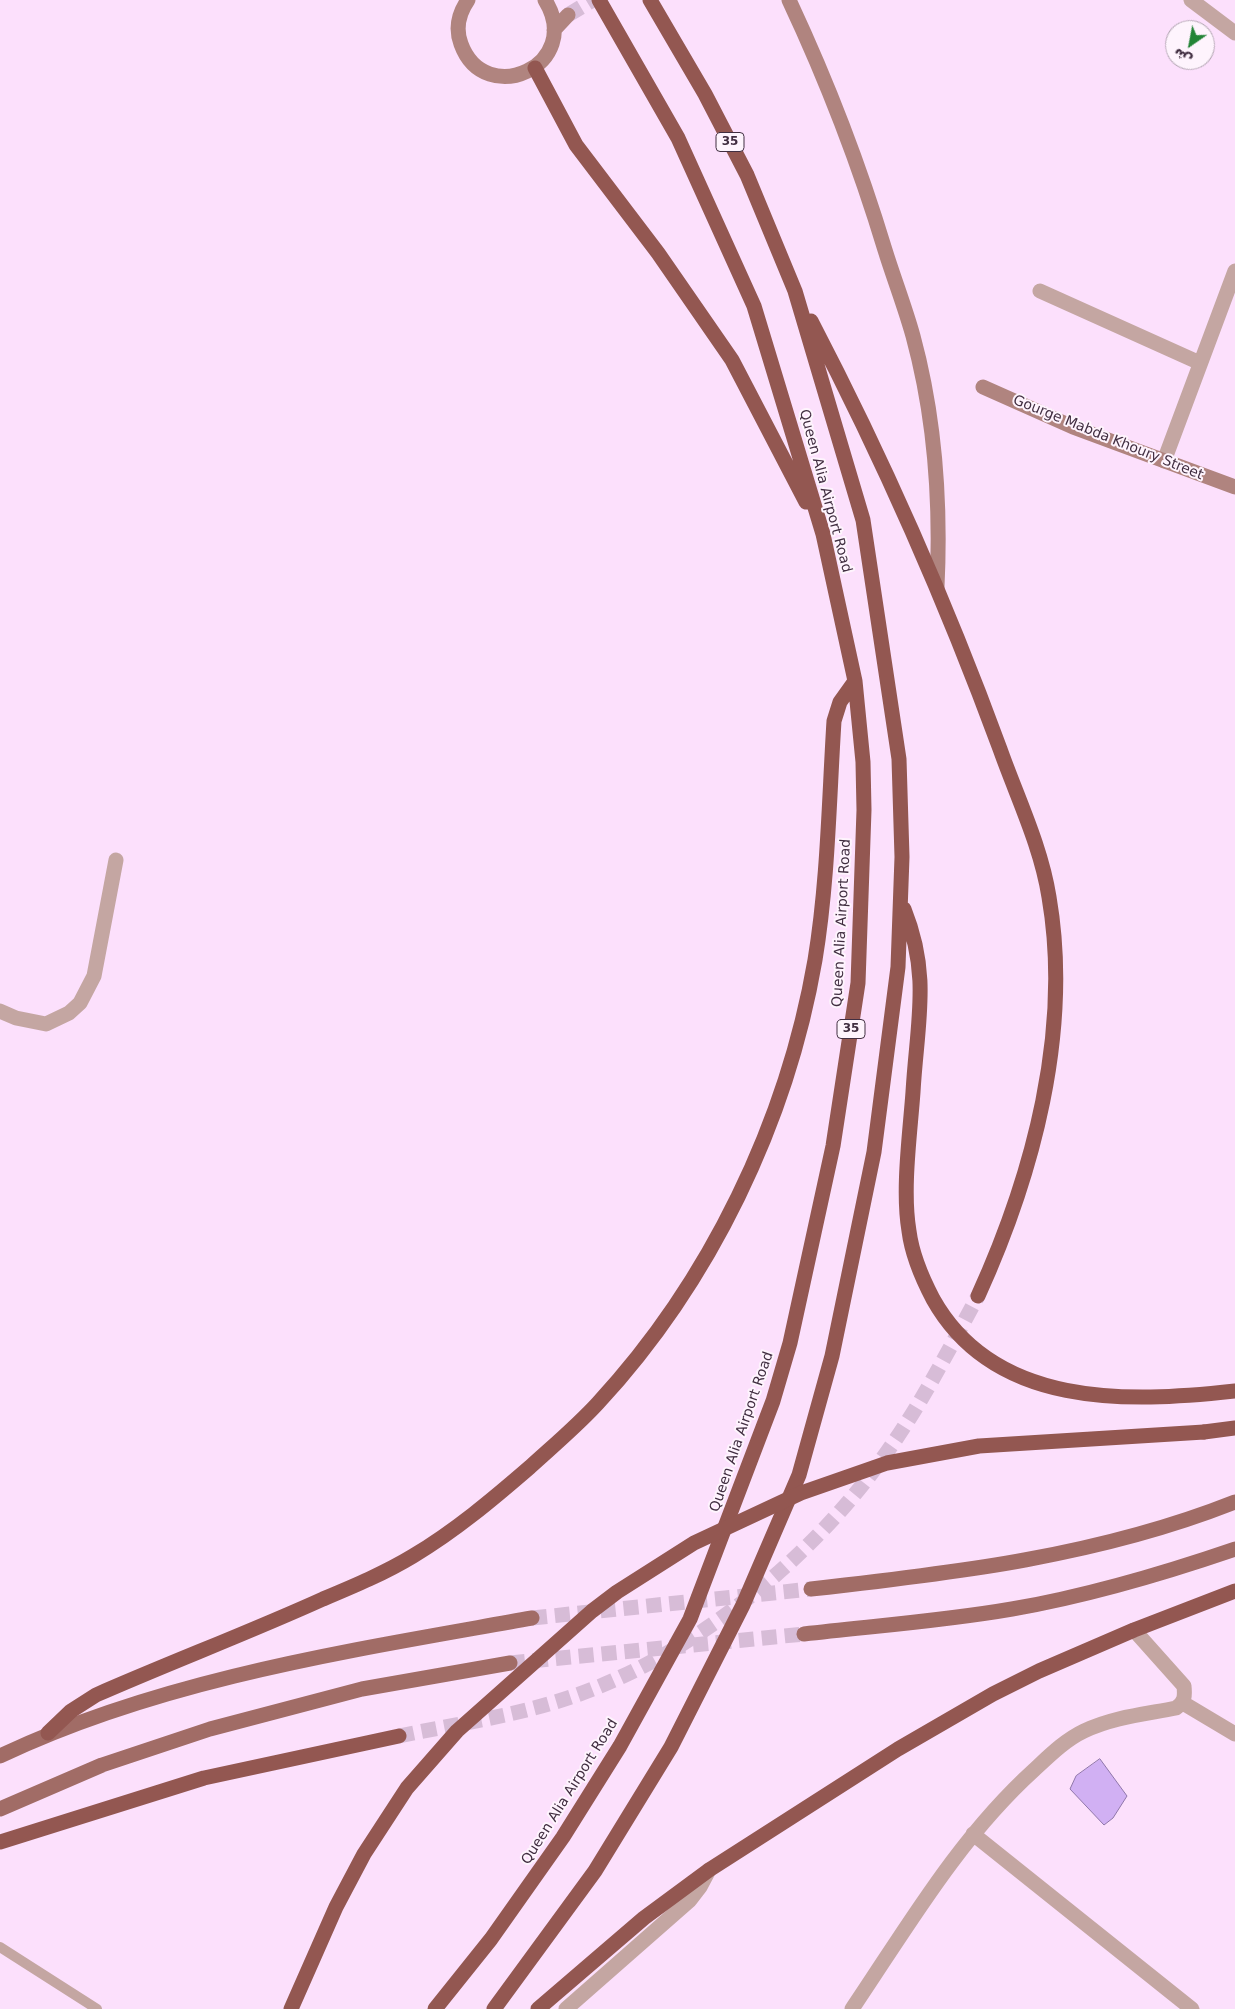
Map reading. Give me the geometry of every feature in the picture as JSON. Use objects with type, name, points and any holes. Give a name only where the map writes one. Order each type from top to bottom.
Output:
[{"type":"highway","name":"Queen Alia Airport Road","points":[[435,2009],[491,1939],[563,1837],[620,1746],[690,1619],[731,1516],[773,1400],[790,1343],[833,1146],[858,983],[864,810],[863,762],[854,681],[823,534],[745,281],[678,138],[599,0]]},
{"type":"highway","name":"Queen Alia Airport Road","points":[[494,2009],[594,1871],[671,1748],[743,1605],[799,1474],[832,1356],[874,1152],[894,1007],[902,905],[902,804],[898,759],[863,520],[795,291],[747,175],[705,94],[650,0]]},
{"type":"highway","points":[[535,68],[576,145],[658,253],[732,360],[823,534]]},
{"type":"highway","points":[[795,291],[851,397],[937,587],[1041,861],[1050,897],[1054,943],[1055,994],[1051,1050],[1026,1169],[978,1296]]},
{"type":"highway","points":[[48,1733],[71,1711],[96,1695],[294,1613],[412,1556],[455,1528],[510,1484],[597,1405],[630,1366],[682,1294],[730,1212],[751,1170],[789,1069],[815,959],[824,872],[834,720],[840,702],[854,681]]},
{"type":"highway","points":[[902,905],[916,942],[921,988],[909,1156],[907,1209],[909,1231],[915,1260],[939,1309],[962,1338],[985,1358],[1035,1382],[1066,1391],[1114,1397],[1165,1398],[1235,1391]]},
{"type":"highway","points":[[292,2009],[336,1906],[364,1854],[414,1781],[457,1731],[592,1611],[617,1592],[694,1543],[801,1493],[888,1463],[979,1446],[1204,1432],[1235,1428]]},
{"type":"highway","points":[[538,2009],[644,1918],[709,1870],[944,1722],[1039,1672],[1134,1630],[1235,1591]]},
{"type":"highway","points":[[0,1842],[204,1778],[399,1736]]},
{"type":"main road","points":[[811,1589],[926,1576],[1017,1563],[1147,1533],[1235,1502]]},
{"type":"main road","points":[[804,1634],[1010,1609],[1125,1583],[1235,1549]]},
{"type":"main road","points":[[0,1756],[48,1733],[157,1697],[324,1656],[532,1618]]},
{"type":"main road","points":[[0,1809],[102,1765],[210,1729],[362,1689],[510,1663]]},
{"type":"street","points":[[462,3],[459,18],[459,40],[468,58],[476,66],[494,75],[505,77],[526,73],[535,68],[549,51],[554,30],[552,14],[545,0]]},
{"type":"street","points":[[789,0],[842,120],[868,193],[913,337],[928,409],[937,483],[937,587]]},
{"type":"street","points":[[1191,0],[1235,33]]},
{"type":"street","points":[[554,30],[568,15]]},
{"type":"street","points":[[1164,461],[1200,363],[1232,288],[1235,271]]},
{"type":"street","points":[[1040,291],[1200,363]]},
{"type":"street","name":"Gourge Mabda Khoury Street","points":[[983,387],[1073,427],[1235,487]]},
{"type":"street","points":[[0,1011],[16,1018],[46,1024],[69,1013],[80,1003],[94,976],[116,860]]},
{"type":"street","points":[[852,2009],[943,1874],[973,1834],[1029,1775],[1075,1736],[1097,1725],[1122,1718],[1176,1708],[1183,1703],[1185,1695],[1184,1686],[1134,1630]]},
{"type":"street","points":[[1183,1703],[1235,1734]]},
{"type":"street","points":[[973,1834],[1192,2009]]},
{"type":"street","points":[[566,2009],[690,1900],[709,1870]]},
{"type":"lane","points":[[1,1948],[97,2009]]},
{"type":"building","points":[[1100,1759],[1127,1796],[1113,1818],[1104,1825],[1070,1789],[1076,1776]]},
{"type":"tunnel","points":[[568,15],[593,0]]},
{"type":"tunnel","points":[[399,1736],[550,1704],[617,1679],[662,1656],[705,1629],[747,1598],[787,1565],[824,1529],[887,1452],[935,1376],[978,1296]]},
{"type":"tunnel","points":[[532,1618],[811,1589]]},
{"type":"tunnel","points":[[510,1663],[804,1634]]}]
